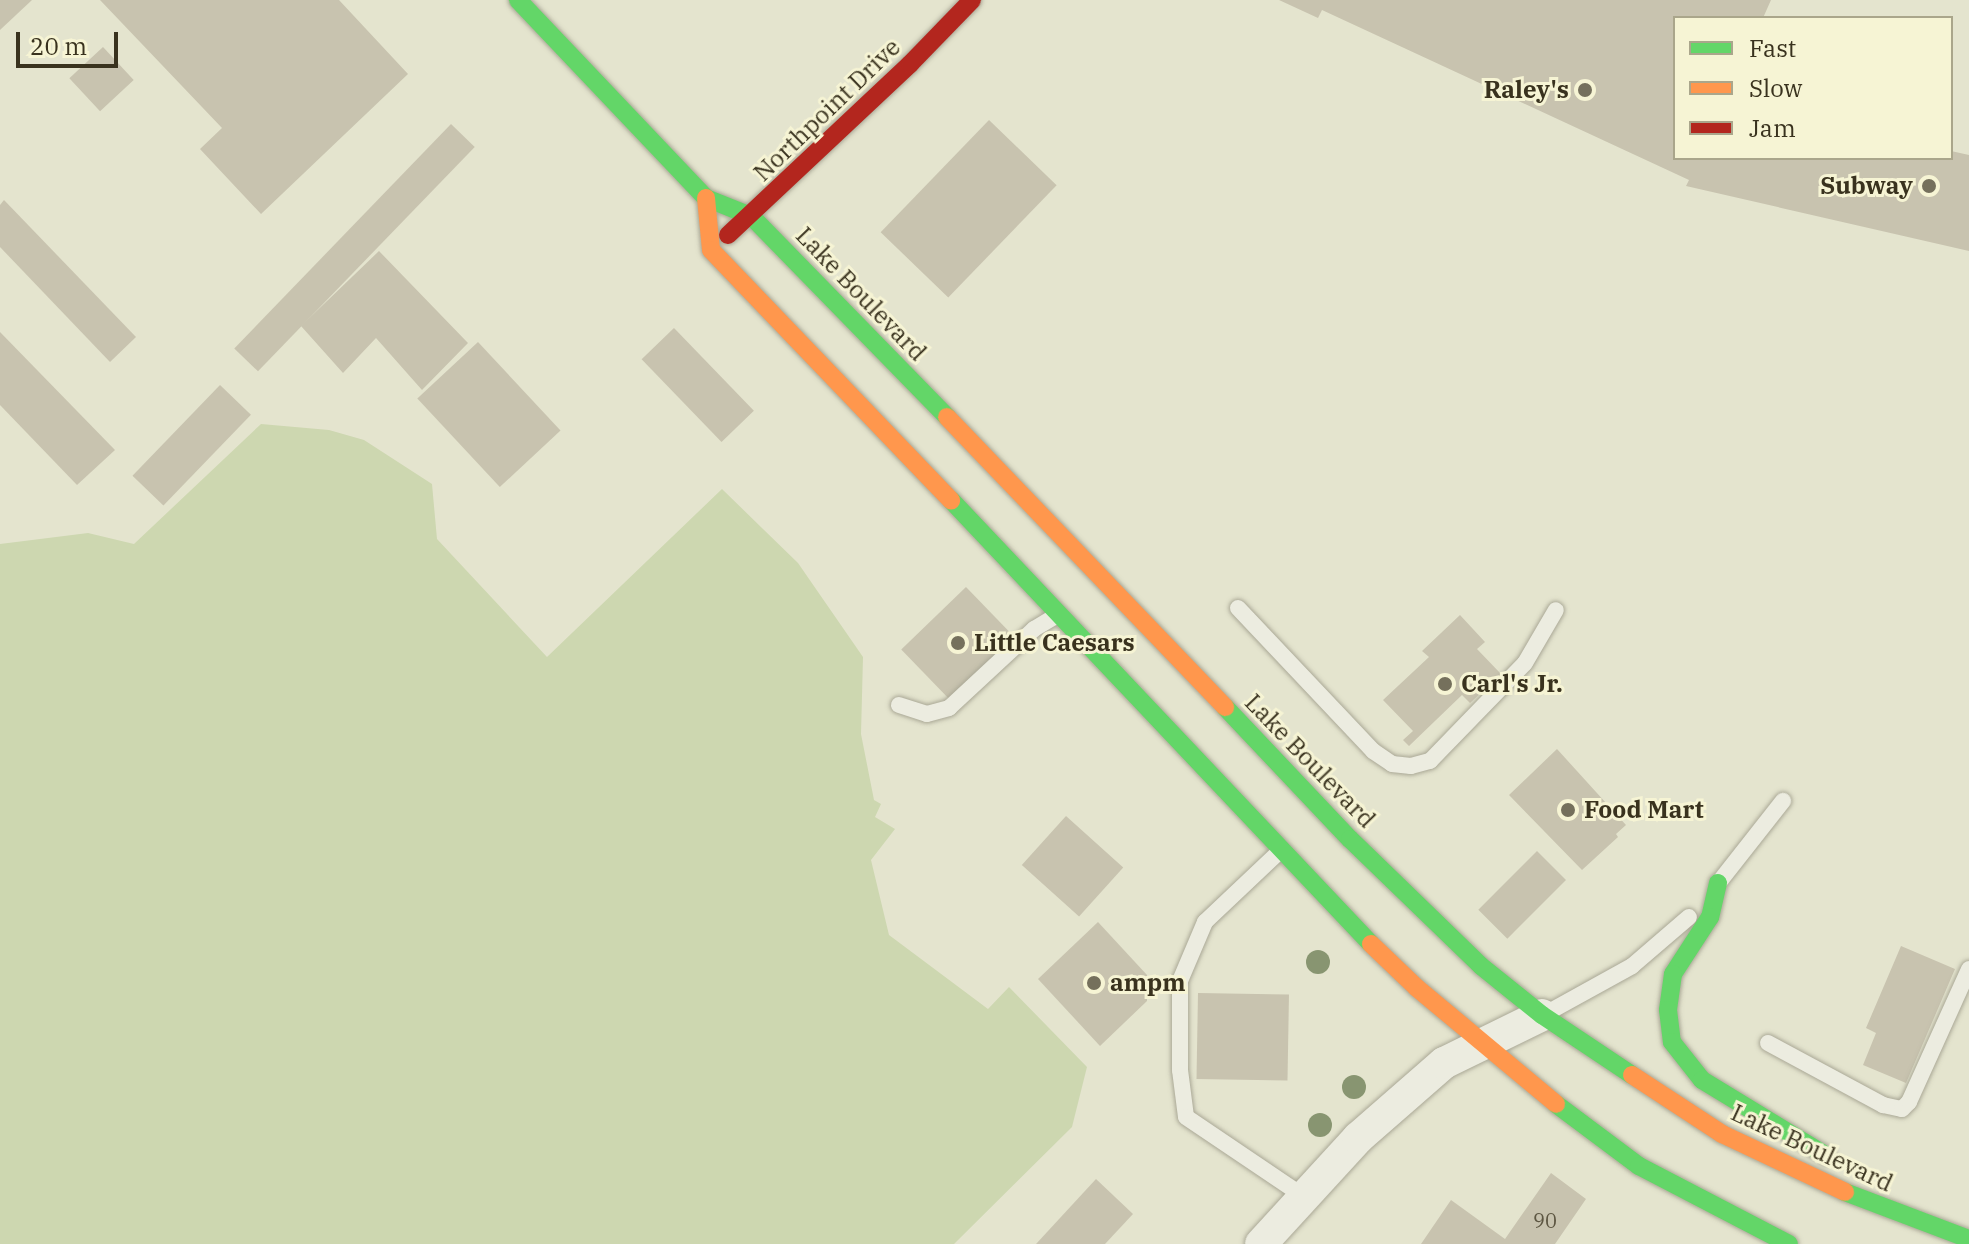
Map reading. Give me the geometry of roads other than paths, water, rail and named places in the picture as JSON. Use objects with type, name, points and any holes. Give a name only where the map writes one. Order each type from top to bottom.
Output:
[{"type":"main road","name":"Lake Boulevard","points":[[518,0],[706,198],[751,216],[1350,839],[1459,948],[1542,1015],[1722,1134],[1812,1179],[1969,1239]]},
{"type":"main road","name":"Northpoint Drive","points":[[711,250],[751,216],[910,64],[972,0]]},
{"type":"main road","points":[[706,198],[711,250],[1042,594],[1281,850],[1417,988],[1581,1125],[1639,1166],[1789,1244]]},
{"type":"main road","points":[[877,423],[915,430]]},
{"type":"main road","points":[[1022,523],[1059,533]]},
{"type":"main road","points":[[1042,594],[1109,637]]},
{"type":"main road","points":[[1152,664],[1180,659]]},
{"type":"main road","points":[[1174,734],[1195,727]]},
{"type":"main road","points":[[1298,816],[1350,839]]},
{"type":"main road","points":[[1718,883],[1710,917],[1673,974],[1668,997],[1672,1042],[1693,1072],[1722,1095],[1848,1168],[1884,1208]]},
{"type":"street","points":[[1261,1244],[1303,1196],[1396,1102],[1444,1063],[1542,1015]]},
{"type":"lane","points":[[1238,608],[1373,751],[1392,764],[1420,765],[1430,761],[1525,663],[1556,610]]},
{"type":"lane","points":[[899,705],[927,714],[949,708],[1034,629],[1059,614]]},
{"type":"lane","points":[[1542,1015],[1653,950],[1718,883],[1783,801]]},
{"type":"lane","points":[[1281,850],[1205,922],[1180,981],[1180,1070],[1186,1117],[1303,1196]]},
{"type":"lane","points":[[1768,1043],[1883,1105],[1902,1109],[1909,1102],[1969,969]]},
{"type":"place","name":"Raley's","points":[[1585,90]]},
{"type":"place","name":"Subway","points":[[1929,186]]},
{"type":"place","name":"Little Caesars","points":[[958,643]]},
{"type":"place","name":"Carl's Jr.","points":[[1445,684]]},
{"type":"place","name":"Food Mart","points":[[1568,810]]},
{"type":"place","name":"ampm","points":[[1094,983]]}]
